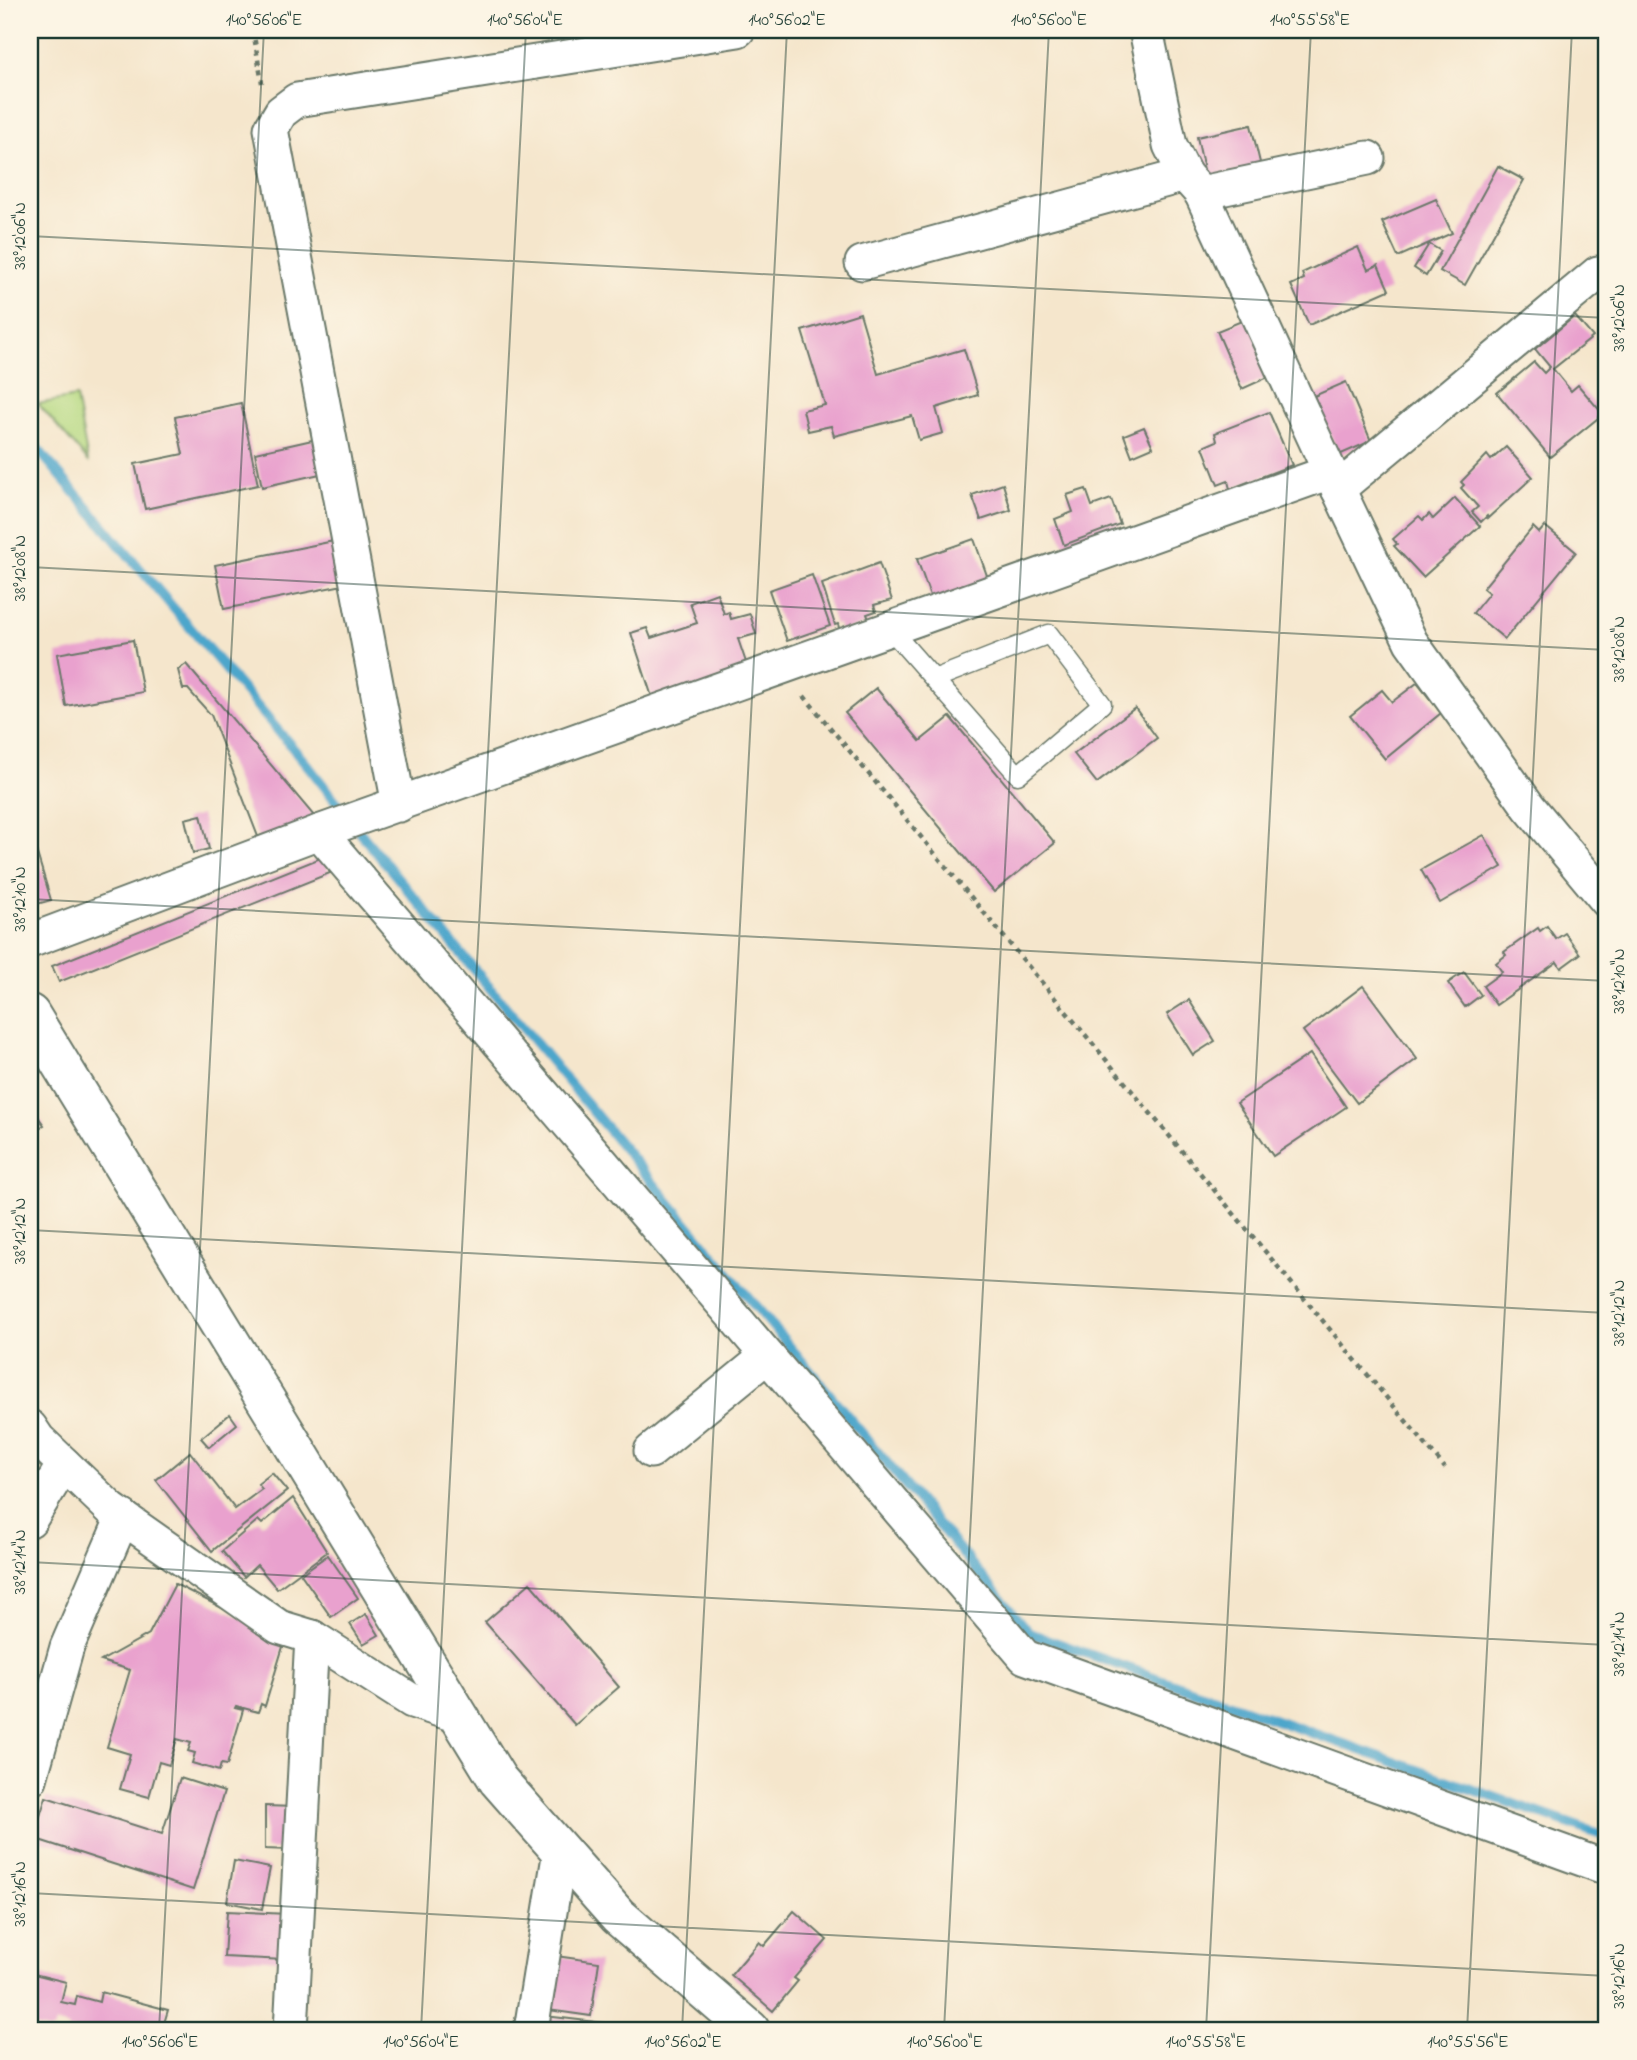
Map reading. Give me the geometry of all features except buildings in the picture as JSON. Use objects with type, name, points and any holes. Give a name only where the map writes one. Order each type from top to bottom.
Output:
[{"type":"street","points":[[385,810],[271,129],[281,112],[297,100],[738,30]]},
{"type":"street","points":[[1146,30],[1170,145],[1193,184],[1411,642],[1529,807],[1607,901]]},
{"type":"street","points":[[862,263],[1193,184],[1368,158]]},
{"type":"street","points":[[30,941],[327,829],[890,629],[1334,481],[1598,273]]},
{"type":"street","points":[[327,829],[767,1356],[1025,1657],[1607,1868]]},
{"type":"street","points":[[30,1014],[498,1780],[618,1916],[750,2030]]},
{"type":"street","points":[[651,1451],[767,1356]]},
{"type":"street","points":[[30,1427],[37,1439],[111,1509],[279,1627],[312,1637],[412,1701],[458,1716]]},
{"type":"street","points":[[30,1520],[64,1464]]},
{"type":"street","points":[[30,1779],[67,1647],[123,1517]]},
{"type":"street","points":[[291,2030],[312,1637]]},
{"type":"street","points":[[531,2030],[559,1850]]},
{"type":"lane","points":[[890,629],[1018,775],[1102,704],[1049,634],[934,679]]},
{"type":"path","points":[[781,668],[1445,1468]]},
{"type":"green space","points":[[76,397],[88,461],[38,404]]},
{"type":"waterway","points":[[30,440],[309,767],[367,841],[1029,1633],[1607,1837]]}]
